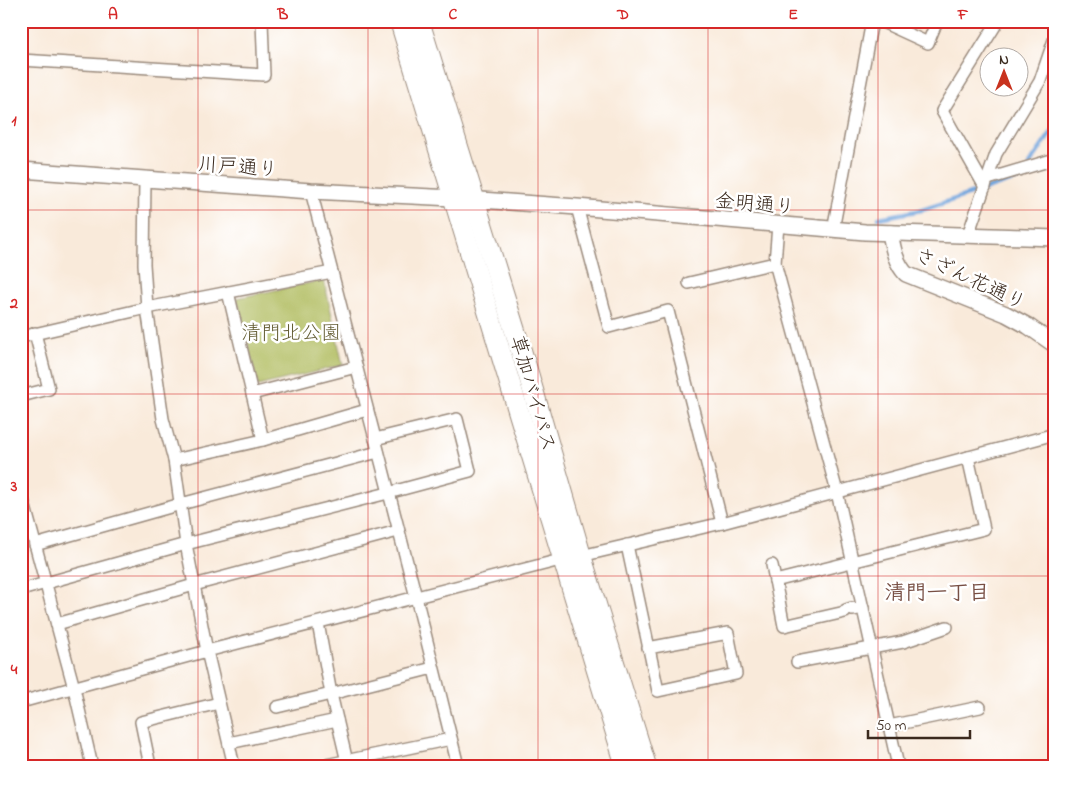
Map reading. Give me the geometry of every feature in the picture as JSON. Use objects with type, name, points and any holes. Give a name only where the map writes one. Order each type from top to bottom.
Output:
[{"type":"highway","name":"草加バイパス","points":[[400,21],[453,198],[572,558],[646,766]]},
{"type":"highway","name":"草加バイパス","points":[[419,21],[528,373],[572,558],[626,766]]},
{"type":"street","points":[[21,60],[264,75],[262,21]]},
{"type":"street","points":[[833,230],[872,21]]},
{"type":"street","points":[[880,21],[928,42],[937,21]]},
{"type":"street","points":[[986,183],[942,111],[998,21]]},
{"type":"street","points":[[968,236],[996,154],[1040,81],[1055,37]]},
{"type":"street","points":[[986,183],[1055,159]]},
{"type":"street","name":"川戸通り","points":[[21,170],[311,191],[453,198]]},
{"type":"street","points":[[145,179],[144,264],[147,308],[163,419],[174,460],[186,544],[207,651],[234,766]]},
{"type":"street","points":[[311,191],[458,766]]},
{"type":"street","name":"金明通り","points":[[453,198],[833,230],[1055,238]]},
{"type":"street","points":[[577,207],[609,327],[668,311],[722,523]]},
{"type":"street","points":[[778,225],[775,263],[837,492],[898,766]]},
{"type":"street","name":"さざん花通り","points":[[890,233],[897,262],[906,274],[1006,314],[1028,326],[1055,345]]},
{"type":"street","points":[[689,283],[775,263]]},
{"type":"street","points":[[21,337],[147,308],[332,272]]},
{"type":"street","points":[[228,292],[264,440]]},
{"type":"street","points":[[21,396],[49,390],[35,333]]},
{"type":"street","points":[[252,394],[356,367]]},
{"type":"street","points":[[174,460],[264,440],[367,410]]},
{"type":"street","points":[[21,590],[186,544],[470,471],[457,419],[375,439]]},
{"type":"street","points":[[21,702],[207,651],[572,558],[722,523],[1055,434]]},
{"type":"street","points":[[36,544],[378,452]]},
{"type":"street","points":[[776,581],[984,529],[968,457]]},
{"type":"street","points":[[21,492],[74,688],[92,766]]},
{"type":"street","points":[[57,624],[194,585],[398,531]]},
{"type":"street","points":[[626,546],[648,648],[658,690],[736,674],[728,633],[648,648]]},
{"type":"street","points":[[772,565],[784,626],[845,612],[849,608],[853,610],[863,608]]},
{"type":"street","points":[[318,623],[331,694],[347,763]]},
{"type":"street","points":[[797,662],[903,642],[947,627]]},
{"type":"street","points":[[277,706],[433,668]]},
{"type":"street","points":[[150,766],[141,722],[219,703]]},
{"type":"street","points":[[890,726],[980,707]]},
{"type":"street","points":[[229,743],[337,720]]},
{"type":"street","points":[[321,766],[347,763],[451,739]]},
{"type":"green space","name":"清門北公園","points":[[324,280],[343,365],[258,386],[237,298]]},
{"type":"waterway","points":[[1029,165],[1055,127]]},
{"type":"waterway","points":[[879,218],[922,210],[1055,168]]},
{"type":"district","name":"清門一丁目","points":[[937,592]]}]
